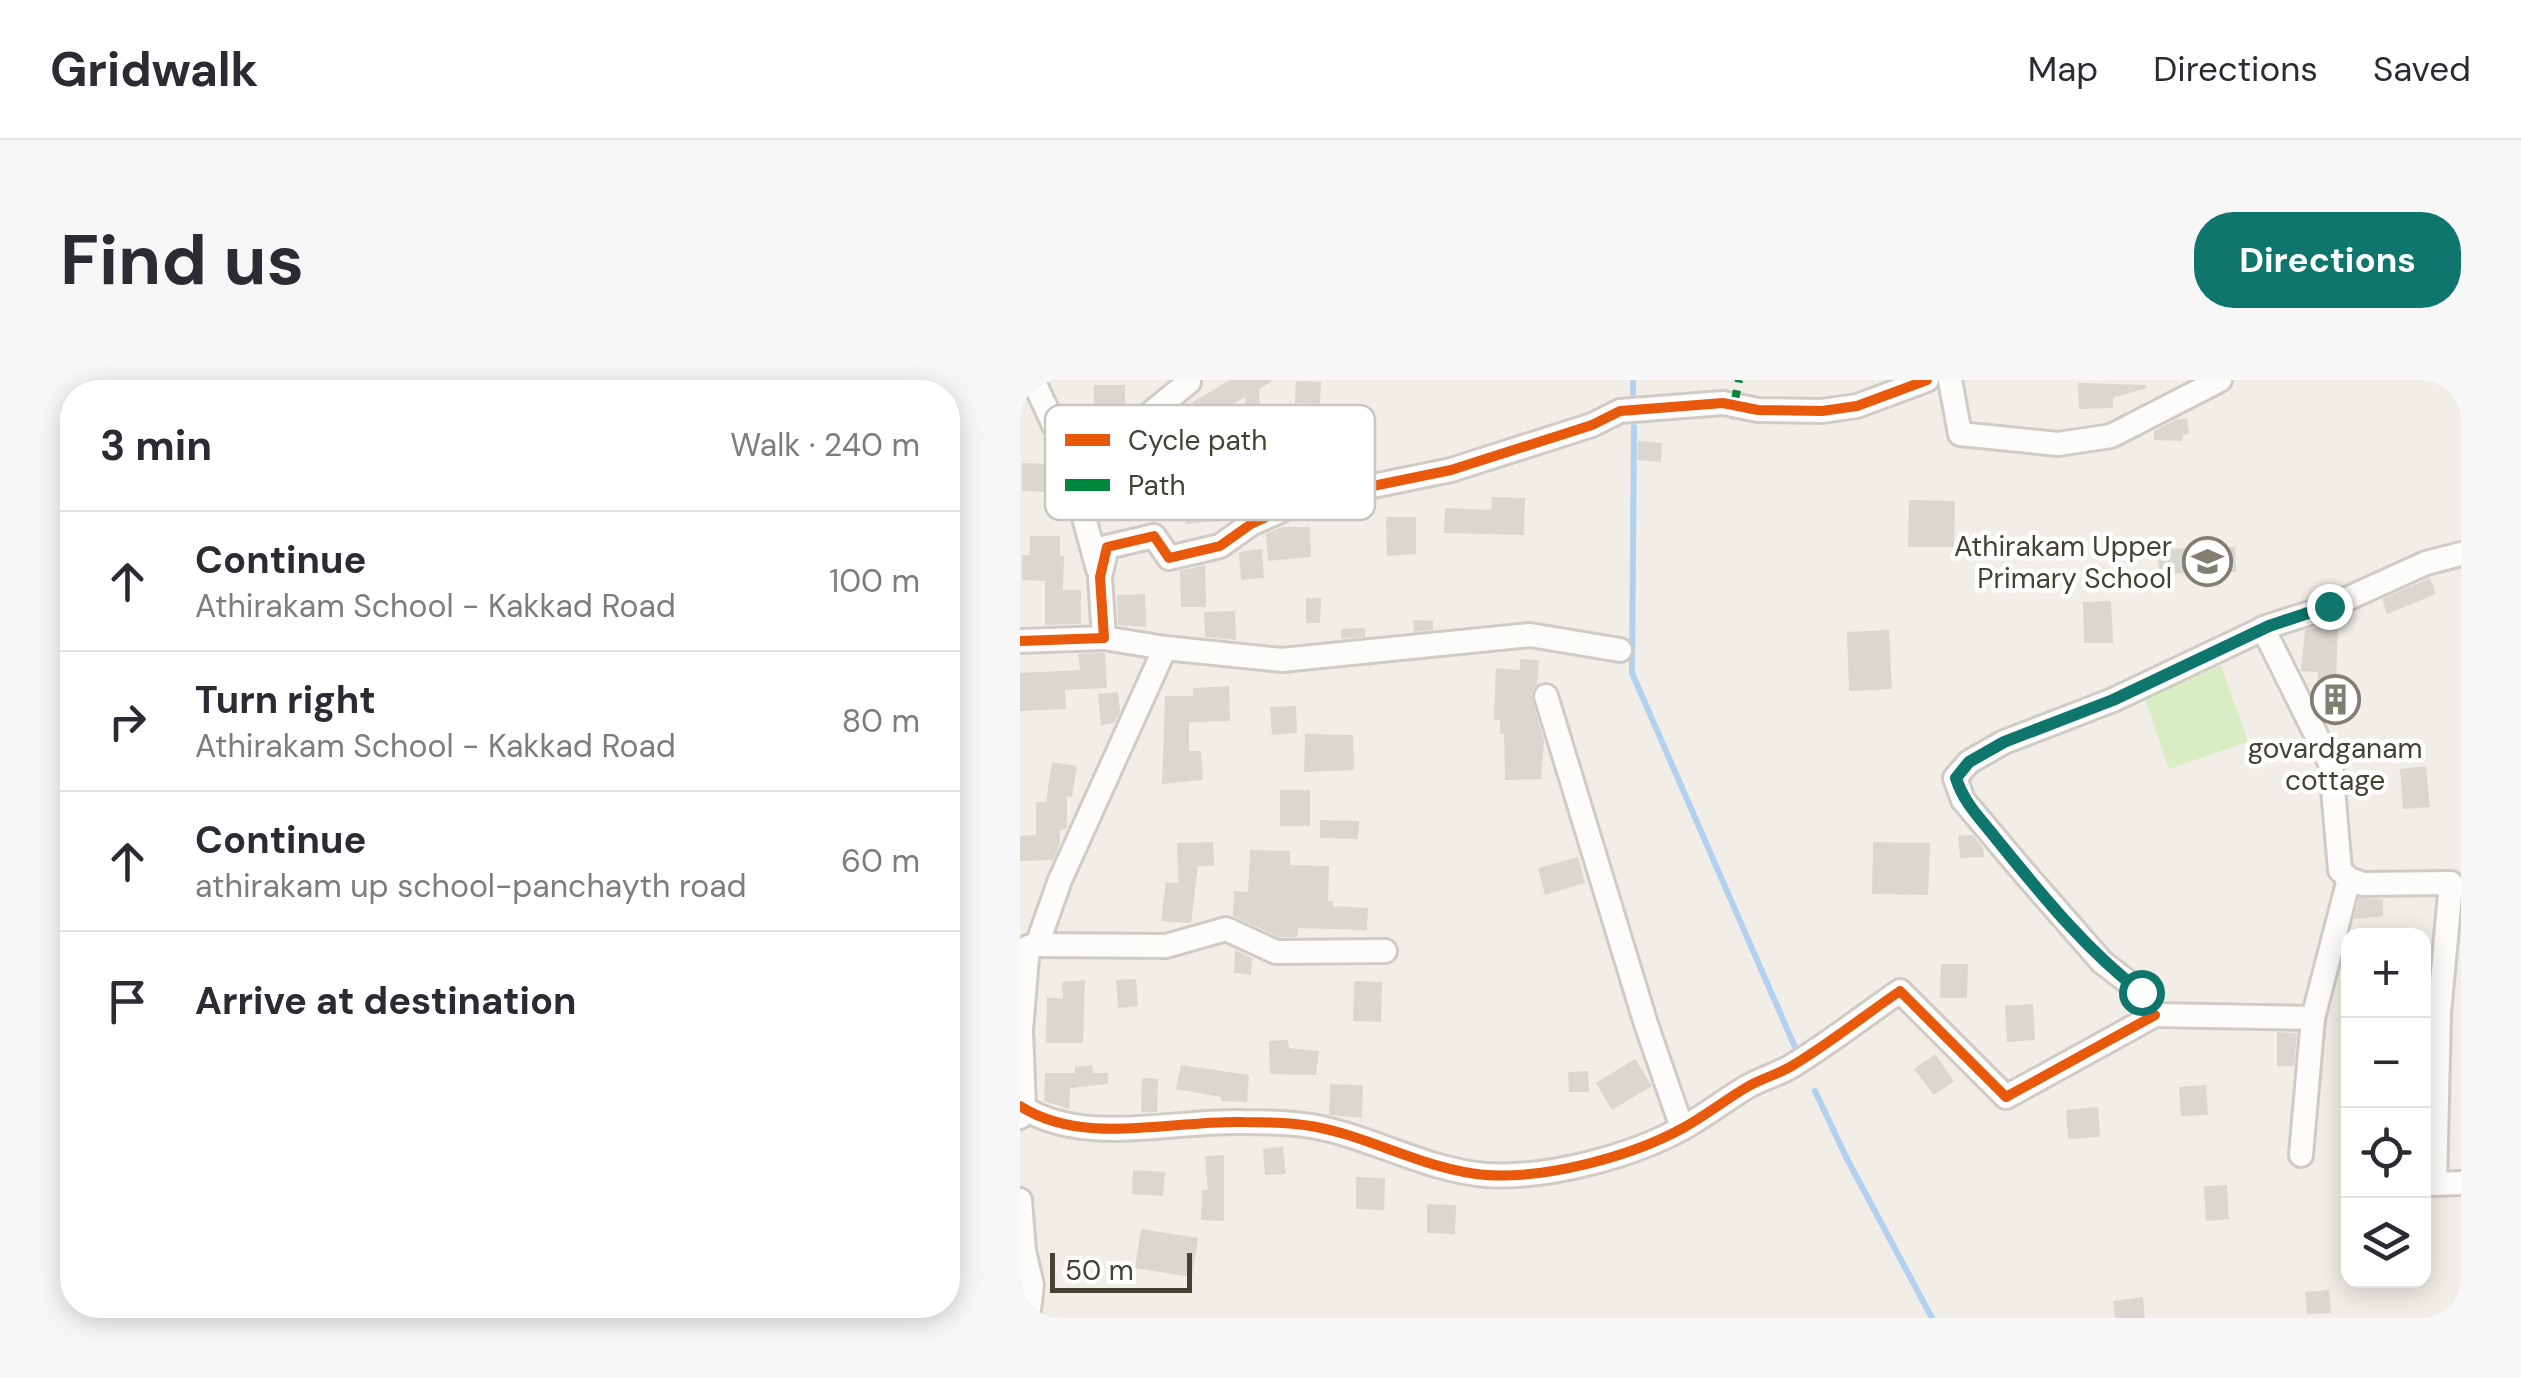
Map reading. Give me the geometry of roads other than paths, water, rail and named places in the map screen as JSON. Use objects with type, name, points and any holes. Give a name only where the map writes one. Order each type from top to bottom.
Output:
[{"type":"street","points":[[1033,380],[1045,406]]},
{"type":"street","points":[[1375,486],[1451,470],[1592,425],[1620,411],[1723,403],[1758,410],[1822,411],[1857,406],[1927,380]]},
{"type":"street","points":[[1950,380],[1960,434],[2058,444],[2111,436],[2220,380]]},
{"type":"street","points":[[1160,405],[1189,382]]},
{"type":"street","points":[[1084,520],[1100,578],[1104,638]]},
{"type":"street","points":[[1100,578],[1107,547],[1154,536],[1169,558],[1220,546],[1260,520]]},
{"type":"street","points":[[2155,1014],[2141,992],[2102,962],[1962,800],[1956,778],[1969,762],[2004,742],[2113,700],[2264,628],[2329,606],[2426,563],[2461,554]]},
{"type":"street","points":[[2264,628],[2331,765],[2340,870],[2363,884],[2456,883],[2439,1014],[2435,1184],[2461,1183]]},
{"type":"street","points":[[1024,640],[1104,638],[1282,660],[1530,635],[1620,650]]},
{"type":"street","points":[[1036,945],[1060,880],[1164,648]]},
{"type":"street","points":[[1546,696],[1646,1024],[1682,1128]]},
{"type":"street","points":[[2302,1155],[2313,1018],[2350,879]]},
{"type":"street","points":[[1385,951],[1276,952],[1226,929],[1166,946],[1028,947],[1021,1030],[1021,1110],[1060,1122],[1099,1127],[1240,1121],[1312,1126],[1486,1175],[1542,1171],[1614,1158],[1682,1128],[1752,1084],[1792,1066],[1900,990],[2006,1097],[2155,1014],[2313,1018]]},
{"type":"street","points":[[1020,1200],[1024,1250],[1032,1285],[1028,1318]]},
{"type":"waterway","points":[[1633,380],[1633,393]]},
{"type":"waterway","points":[[1634,427],[1632,673],[1798,1054]]},
{"type":"waterway","points":[[1815,1091],[1932,1318]]},
{"type":"place","name":"Athirakam Upper Primary School","points":[[2207,562]]},
{"type":"place","name":"govardganam cottage","points":[[2335,700]]}]
